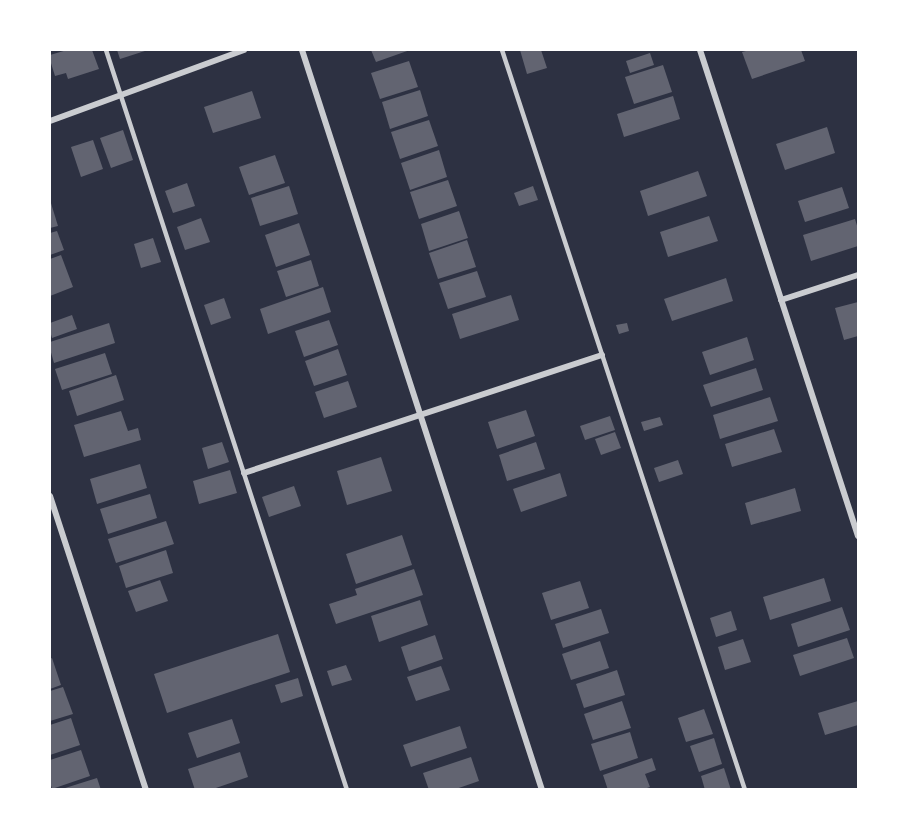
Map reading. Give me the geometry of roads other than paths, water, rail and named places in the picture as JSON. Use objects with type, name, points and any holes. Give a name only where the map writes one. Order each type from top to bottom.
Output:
[{"type":"street","points":[[50,121],[244,50]]},
{"type":"street","points":[[302,50],[542,789]]},
{"type":"street","points":[[700,50],[858,536]]},
{"type":"street","points":[[781,300],[858,275]]},
{"type":"street","points":[[244,473],[602,355]]},
{"type":"street","points":[[50,496],[146,789]]},
{"type":"lane","points":[[106,50],[347,789]]},
{"type":"lane","points":[[502,50],[745,789]]}]
